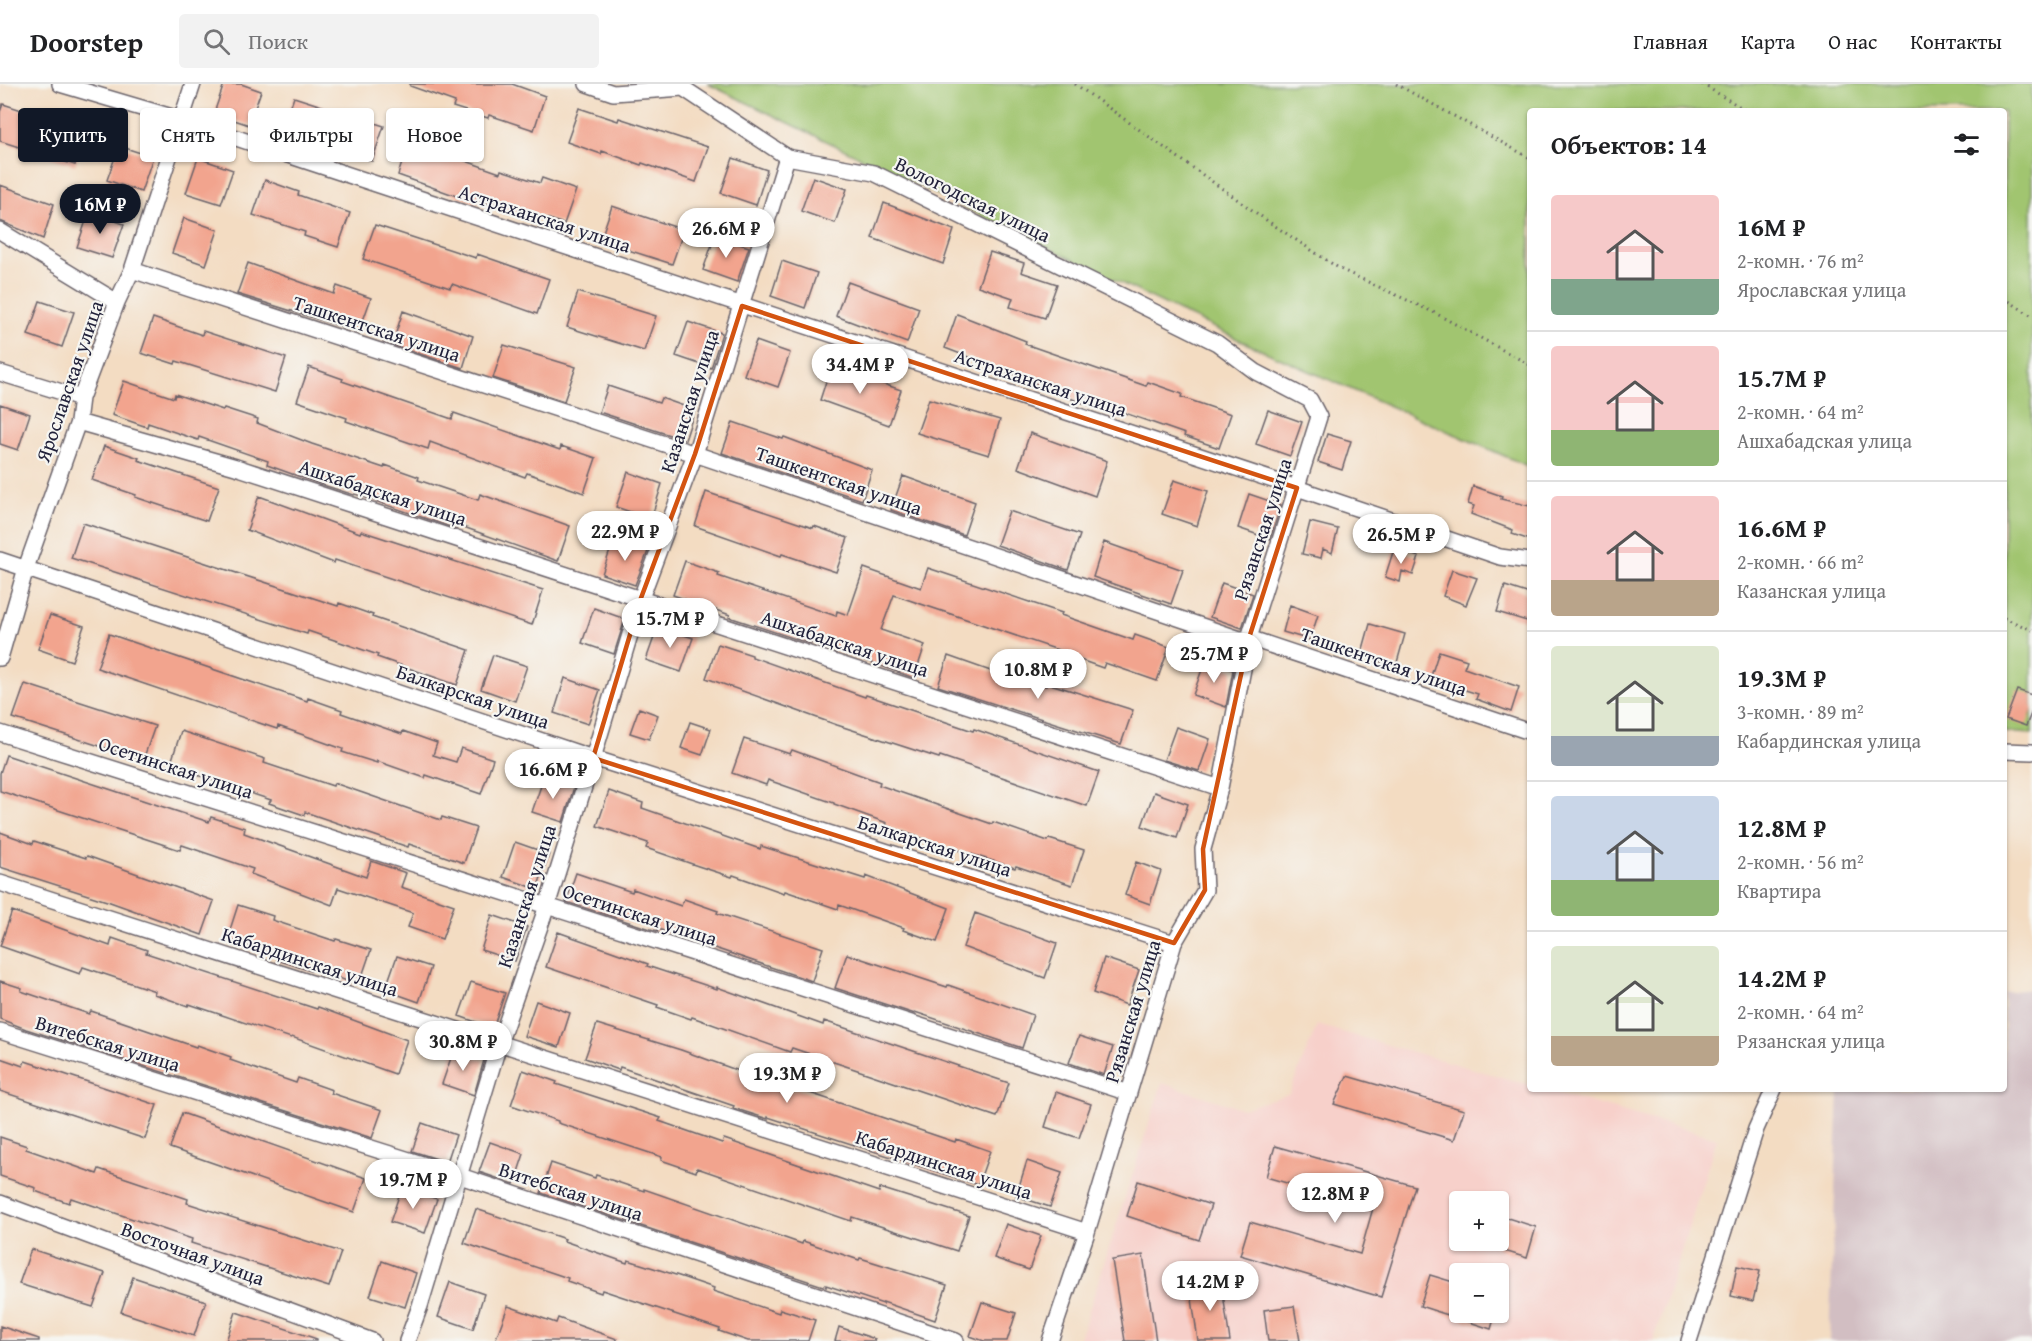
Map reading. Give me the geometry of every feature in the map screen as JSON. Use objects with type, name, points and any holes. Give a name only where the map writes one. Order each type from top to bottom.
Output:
[{"type":"street","name":"Астраханская улица","points":[[60,84],[141,108]]},
{"type":"street","name":"Ярославская улица","points":[[186,108],[193,84]]},
{"type":"street","name":"Вологодская улица","points":[[587,84],[613,93],[682,88],[787,157],[874,173],[1218,343],[1256,372],[1310,400],[1319,417]]},
{"type":"street","name":"Астраханская улица","points":[[236,138],[1500,557],[1527,561]]},
{"type":"street","name":"Казанская улица","points":[[407,1341],[420,1306],[499,1044],[547,906],[640,598],[695,454],[787,157]]},
{"type":"street","name":"Ярославская улица","points":[[0,658],[26,568],[78,422],[81,398],[117,302],[132,270],[168,162]]},
{"type":"street","points":[[0,231],[117,302]]},
{"type":"street","name":"Ташкентская улица","points":[[132,270],[695,454],[1240,639],[1249,638],[1527,731]]},
{"type":"street","points":[[0,373],[81,398]]},
{"type":"street","name":"Рязанская улица","points":[[1050,1341],[1087,1232],[1174,943],[1205,890],[1203,849],[1220,788],[1249,638],[1319,417]]},
{"type":"street","name":"Ашхабадская улица","points":[[78,422],[236,467],[1220,788]]},
{"type":"street","name":"Балкарская улица","points":[[0,560],[593,758],[1174,943]]},
{"type":"street","name":"Осетинская улица","points":[[0,733],[1129,1093]]},
{"type":"street","points":[[2007,751],[2032,752]]},
{"type":"street","name":"Кабардинская улица","points":[[0,883],[1087,1232]]},
{"type":"street","name":"Витебская улица","points":[[0,1031],[460,1176],[956,1341]]},
{"type":"street","points":[[1689,1341],[1756,1129],[1773,1092]]},
{"type":"street","name":"Восточная улица","points":[[0,1203],[372,1341]]},
{"type":"path","points":[[1075,84],[1269,222],[1340,269],[1435,313],[1527,363]]},
{"type":"path","points":[[1396,84],[1527,156]]},
{"type":"path","points":[[1702,84],[1742,108]]},
{"type":"path","points":[[2007,300],[2032,316]]},
{"type":"path","points":[[2007,619],[2032,630]]},
{"type":"highlighted area","points":[[742,306],[1297,488],[1249,638],[1203,849],[1205,890],[1174,943],[593,758],[641,598],[695,454]]},
{"type":"shaded area","points":[[2032,989],[2032,1341],[1829,1341],[1839,1092],[2007,1092],[2007,992]]},
{"type":"shaded area","points":[[1317,1025],[1527,1084],[1527,1092],[1555,1092],[1717,1138],[1653,1341],[1079,1341],[1162,1083],[1243,1109],[1289,1094]]},
{"type":"green space","points":[[708,84],[2032,84],[2032,734],[2007,732],[2007,108],[1527,108],[1527,466],[1254,347]]},
{"type":"building","points":[[224,84],[241,84],[261,91],[255,108],[248,108],[248,125],[236,121],[236,108],[216,108]]},
{"type":"building","points":[[410,84],[512,84],[545,96],[534,130],[489,115],[488,118],[484,117],[484,108],[453,107],[455,102],[410,86]]},
{"type":"building","points":[[294,97],[328,108],[290,108]]},
{"type":"building","points":[[3,104],[18,109],[18,147],[0,141],[0,112]]},
{"type":"building","points":[[579,108],[618,121],[619,118],[708,147],[696,182],[642,163],[641,165],[602,151],[601,154],[567,142]]},
{"type":"building","points":[[374,123],[384,126],[374,155]]},
{"type":"building","points":[[128,149],[140,153],[140,162],[151,162],[141,192],[107,180],[113,162],[128,162]]},
{"type":"building","points":[[733,158],[767,170],[756,205],[721,193]]},
{"type":"building","points":[[197,162],[210,162],[233,170],[221,204],[186,193]]},
{"type":"building","points":[[402,162],[469,162],[540,183],[542,178],[576,190],[564,224],[525,211],[524,216],[477,200],[476,203],[398,175]]},
{"type":"building","points":[[813,177],[847,189],[835,223],[801,211]]},
{"type":"building","points":[[265,180],[299,192],[298,195],[350,213],[338,247],[304,236],[305,232],[253,215]]},
{"type":"building","points":[[0,185],[54,204],[43,239],[0,221]]},
{"type":"building","points":[[884,203],[954,230],[943,264],[872,238]]},
{"type":"building","points":[[612,206],[684,230],[672,264],[600,241]]},
{"type":"building","points":[[89,212],[124,224],[112,258],[77,247]]},
{"type":"building","points":[[184,218],[218,230],[206,265],[172,253]]},
{"type":"building","points":[[375,225],[476,258],[477,254],[549,279],[537,314],[452,284],[450,288],[363,259]]},
{"type":"building","points":[[715,236],[749,247],[737,282],[703,270]]},
{"type":"building","points":[[990,252],[1024,263],[1021,272],[1057,284],[1045,318],[1010,307],[1013,298],[978,286]]},
{"type":"building","points":[[782,261],[817,273],[805,308],[771,296]]},
{"type":"building","points":[[248,263],[334,294],[337,286],[371,298],[359,332],[237,294]]},
{"type":"building","points":[[848,282],[919,308],[907,343],[836,316]]},
{"type":"building","points":[[578,292],[656,316],[644,351],[567,327]]},
{"type":"building","points":[[40,301],[74,312],[62,347],[28,335]]},
{"type":"building","points":[[403,311],[473,336],[463,368],[392,345]]},
{"type":"building","points":[[957,314],[1026,341],[1025,344],[1146,386],[1148,382],[1182,394],[1181,397],[1231,414],[1219,448],[1119,411],[1118,415],[1035,386],[1036,383],[945,348]]},
{"type":"building","points":[[153,318],[202,335],[203,331],[286,358],[275,392],[176,361],[175,364],[141,353]]},
{"type":"building","points":[[688,322],[722,333],[711,368],[676,356]]},
{"type":"building","points":[[756,341],[790,353],[778,387],[744,375]]},
{"type":"building","points":[[504,345],[576,367],[564,401],[493,378]]},
{"type":"building","points":[[831,366],[901,390],[889,425],[820,400]]},
{"type":"building","points":[[309,367],[343,379],[342,381],[452,419],[454,413],[560,450],[561,446],[596,458],[584,493],[527,473],[525,477],[430,442],[428,449],[346,421],[347,418],[297,401]]},
{"type":"building","points":[[124,381],[174,398],[175,394],[258,419],[257,423],[312,444],[384,468],[385,465],[419,477],[418,480],[478,500],[480,494],[570,526],[558,561],[458,525],[456,529],[320,484],[267,465],[268,461],[199,437],[198,440],[148,423],[147,427],[112,415]]},
{"type":"building","points":[[608,386],[659,403],[661,398],[695,410],[685,440],[599,412]]},
{"type":"building","points":[[929,399],[1000,420],[989,455],[917,433]]},
{"type":"building","points":[[0,404],[30,414],[18,450],[0,444]]},
{"type":"building","points":[[1268,410],[1302,422],[1290,456],[1256,444]]},
{"type":"building","points":[[733,422],[783,439],[784,437],[872,470],[862,500],[722,453]]},
{"type":"building","points":[[1030,433],[1107,461],[1095,496],[1018,468]]},
{"type":"building","points":[[1327,434],[1351,441],[1342,470],[1318,462]]},
{"type":"building","points":[[104,446],[219,487],[207,521],[92,480]]},
{"type":"building","points":[[628,472],[662,484],[651,519],[616,507]]},
{"type":"building","points":[[903,476],[975,502],[964,535],[891,510]]},
{"type":"building","points":[[1174,480],[1208,491],[1197,526],[1162,514]]},
{"type":"building","points":[[1473,486],[1502,496],[1501,499],[1527,505],[1527,539],[1512,534],[1513,530],[1471,514],[1474,506],[1468,504]]},
{"type":"building","points":[[706,492],[848,538],[836,572],[782,554],[781,556],[695,526]]},
{"type":"building","points":[[1249,494],[1281,505],[1270,539],[1238,528]]},
{"type":"building","points":[[259,496],[360,533],[361,531],[543,590],[532,625],[335,560],[334,563],[247,530]]},
{"type":"building","points":[[1009,511],[1080,535],[1068,570],[997,545]]},
{"type":"building","points":[[1310,522],[1338,529],[1332,553],[1323,549],[1321,558],[1302,554]]},
{"type":"building","points":[[83,523],[338,606],[339,603],[373,615],[372,617],[469,650],[457,685],[308,631],[307,634],[71,558]]},
{"type":"building","points":[[614,539],[648,551],[635,585],[602,574]]},
{"type":"building","points":[[1104,542],[1183,570],[1171,604],[1093,577]]},
{"type":"building","points":[[1394,549],[1419,557],[1413,575],[1402,571],[1400,582],[1385,577]]},
{"type":"building","points":[[685,561],[719,573],[718,576],[836,616],[837,611],[848,615],[864,568],[921,588],[928,568],[1062,613],[1061,615],[1133,640],[1135,635],[1169,647],[1157,681],[1105,663],[1103,668],[1069,656],[1070,654],[894,595],[881,630],[925,645],[914,678],[812,641],[811,644],[729,617],[730,615],[673,595]]},
{"type":"building","points":[[1452,570],[1477,578],[1466,605],[1443,596]]},
{"type":"building","points":[[1222,583],[1253,594],[1242,628],[1210,617]]},
{"type":"building","points":[[1505,586],[1527,593],[1527,621],[1497,612]]},
{"type":"building","points":[[1290,605],[1318,615],[1310,640],[1283,632]]},
{"type":"building","points":[[594,608],[625,619],[614,654],[582,643]]},
{"type":"building","points":[[50,615],[84,626],[72,661],[38,649]]},
{"type":"building","points":[[1370,624],[1405,634],[1396,666],[1361,656]]},
{"type":"building","points":[[658,626],[693,638],[681,672],[646,660]]},
{"type":"building","points":[[109,634],[307,701],[308,698],[342,710],[341,713],[402,734],[403,731],[437,743],[433,755],[456,762],[461,748],[493,759],[481,794],[426,775],[425,778],[377,761],[377,763],[342,752],[343,749],[278,726],[277,729],[97,668]]},
{"type":"building","points":[[718,644],[865,697],[866,695],[973,731],[974,729],[1099,772],[1087,806],[940,756],[939,758],[837,725],[706,678]]},
{"type":"building","points":[[1439,651],[1467,660],[1464,668],[1519,687],[1511,712],[1476,699],[1478,694],[1430,679]]},
{"type":"building","points":[[493,655],[527,666],[515,701],[481,689]]},
{"type":"building","points":[[948,656],[999,674],[1000,670],[1046,686],[1047,683],[1133,710],[1121,744],[938,686]]},
{"type":"building","points":[[1205,661],[1233,670],[1226,707],[1193,695]]},
{"type":"building","points":[[565,678],[600,690],[588,724],[554,713]]},
{"type":"building","points":[[25,684],[155,726],[143,760],[13,718]]},
{"type":"building","points":[[2017,690],[2032,695],[2032,711],[2026,726],[2007,719]]},
{"type":"building","points":[[639,708],[658,715],[649,739],[630,733]]},
{"type":"building","points":[[690,722],[711,729],[702,755],[681,748]]},
{"type":"building","points":[[1176,727],[1210,739],[1199,771],[1164,760]]},
{"type":"building","points":[[181,731],[265,759],[264,763],[333,786],[334,783],[441,820],[442,817],[476,828],[464,863],[409,844],[408,847],[305,812],[304,815],[269,803],[271,800],[170,766]]},
{"type":"building","points":[[744,739],[790,754],[792,750],[880,782],[879,785],[992,824],[993,822],[1048,841],[1049,839],[1084,850],[1072,885],[886,826],[887,823],[768,780],[766,785],[732,773]]},
{"type":"building","points":[[6,755],[209,822],[211,817],[245,828],[244,833],[366,877],[371,861],[406,873],[401,887],[454,905],[442,939],[408,927],[413,913],[338,888],[332,905],[251,874],[253,869],[182,845],[180,850],[0,791],[0,773]]},
{"type":"building","points":[[544,777],[574,787],[563,822],[532,812]]},
{"type":"building","points":[[609,791],[643,803],[642,808],[760,849],[761,846],[865,879],[866,876],[949,908],[937,942],[839,905],[838,909],[698,866],[646,848],[648,843],[597,826]]},
{"type":"building","points":[[1154,792],[1188,804],[1177,838],[1142,826]]},
{"type":"building","points":[[0,832],[33,844],[34,841],[86,858],[87,856],[214,901],[202,935],[110,902],[0,867]]},
{"type":"building","points":[[515,842],[549,854],[537,889],[503,877]]},
{"type":"building","points":[[1136,862],[1161,871],[1150,904],[1125,895]]},
{"type":"building","points":[[576,873],[632,892],[633,889],[681,906],[684,899],[718,911],[717,913],[823,948],[812,981],[658,929],[657,931],[566,902]]},
{"type":"building","points":[[238,905],[273,916],[272,920],[335,941],[336,939],[371,950],[359,985],[277,960],[278,957],[227,939]]},
{"type":"building","points":[[12,911],[110,946],[112,938],[147,950],[146,953],[317,1009],[318,1007],[407,1040],[395,1074],[292,1037],[189,1004],[188,1006],[154,994],[155,991],[83,967],[80,974],[0,946]]},
{"type":"building","points":[[975,913],[1057,943],[1045,978],[963,947]]},
{"type":"building","points":[[492,915],[527,927],[515,961],[481,950]]},
{"type":"building","points":[[558,932],[648,964],[647,966],[717,989],[717,987],[823,1025],[824,1021],[1009,1083],[997,1117],[792,1048],[790,1052],[546,967]]},
{"type":"building","points":[[847,954],[947,987],[948,985],[1033,1015],[1022,1048],[835,988]]},
{"type":"building","points":[[397,956],[431,967],[419,1002],[385,990]]},
{"type":"building","points":[[1104,958],[1139,970],[1127,1005],[1093,993]]},
{"type":"building","points":[[0,981],[22,988],[21,991],[89,1014],[91,1011],[196,1047],[197,1045],[231,1057],[230,1060],[296,1083],[298,1078],[332,1090],[331,1093],[382,1110],[372,1138],[0,1019]]},
{"type":"building","points":[[471,982],[505,993],[493,1028],[459,1016]]},
{"type":"building","points":[[536,1001],[570,1013],[559,1047],[524,1036]]},
{"type":"building","points":[[597,1024],[681,1050],[794,1091],[795,1088],[955,1142],[956,1139],[990,1151],[978,1185],[768,1117],[768,1119],[733,1108],[734,1106],[620,1067],[619,1070],[585,1058]]},
{"type":"building","points":[[1079,1036],[1113,1047],[1104,1075],[1069,1063]]},
{"type":"building","points":[[454,1049],[484,1060],[474,1095],[442,1084]]},
{"type":"building","points":[[0,1058],[23,1066],[25,1061],[157,1105],[145,1139],[0,1091]]},
{"type":"building","points":[[523,1070],[557,1082],[556,1084],[661,1118],[659,1121],[722,1143],[724,1139],[879,1192],[880,1188],[969,1216],[957,1251],[852,1217],[851,1221],[697,1168],[696,1172],[661,1160],[662,1157],[511,1105]]},
{"type":"building","points":[[1347,1076],[1464,1110],[1454,1140],[1334,1104]]},
{"type":"building","points":[[1056,1092],[1091,1104],[1079,1138],[1045,1127]]},
{"type":"building","points":[[182,1113],[366,1178],[354,1212],[170,1148]]},
{"type":"building","points":[[422,1123],[456,1135],[447,1162],[412,1151]]},
{"type":"building","points":[[0,1137],[27,1146],[26,1149],[97,1174],[99,1169],[188,1199],[187,1203],[341,1252],[329,1287],[191,1243],[192,1239],[71,1198],[69,1203],[35,1191],[36,1188],[0,1176]]},
{"type":"building","points":[[490,1142],[524,1154],[514,1184],[479,1172]]},
{"type":"building","points":[[1275,1146],[1415,1186],[1381,1297],[1240,1255],[1250,1222],[1360,1254],[1373,1208],[1266,1177]]},
{"type":"building","points":[[1027,1161],[1062,1173],[1050,1207],[1016,1196]]},
{"type":"building","points":[[551,1163],[595,1178],[596,1175],[644,1191],[644,1189],[802,1244],[803,1241],[859,1260],[860,1258],[947,1285],[935,1320],[883,1302],[883,1304],[826,1285],[826,1287],[541,1193]]},
{"type":"building","points":[[1138,1181],[1211,1205],[1199,1240],[1127,1216]]},
{"type":"building","points":[[402,1187],[437,1199],[425,1233],[390,1222]]},
{"type":"building","points":[[476,1209],[627,1263],[628,1260],[714,1288],[713,1291],[779,1313],[780,1309],[815,1320],[808,1341],[748,1341],[719,1331],[720,1329],[602,1290],[601,1293],[567,1281],[568,1278],[464,1243]]},
{"type":"building","points":[[1509,1218],[1536,1227],[1527,1258],[1504,1251],[1509,1251]]},
{"type":"building","points":[[1006,1224],[1041,1236],[1029,1270],[994,1258]]},
{"type":"building","points":[[31,1249],[105,1273],[93,1307],[19,1284]]},
{"type":"building","points":[[1143,1255],[1156,1341],[1125,1341],[1112,1260]]},
{"type":"building","points":[[382,1261],[416,1273],[405,1307],[370,1296]]},
{"type":"building","points":[[1737,1266],[1760,1271],[1753,1301],[1731,1296]]},
{"type":"building","points":[[1430,1275],[1449,1281],[1449,1315],[1420,1306]]},
{"type":"building","points":[[133,1277],[206,1301],[194,1336],[121,1312]]},
{"type":"building","points":[[1221,1281],[1230,1341],[1198,1341],[1190,1285]]},
{"type":"building","points":[[450,1282],[484,1294],[473,1329],[438,1317]]},
{"type":"building","points":[[982,1302],[1016,1313],[1007,1341],[984,1341],[970,1336]]},
{"type":"building","points":[[508,1306],[556,1323],[558,1318],[617,1339],[617,1341],[495,1341]]},
{"type":"building","points":[[1294,1306],[1300,1341],[1268,1341],[1264,1310]]},
{"type":"building","points":[[236,1312],[317,1339],[317,1341],[226,1341]]},
{"type":"building","points":[[1472,1323],[1493,1323],[1491,1329]]},
{"type":"building","points":[[0,1326],[39,1339],[39,1341],[0,1341]]},
{"type":"building","points":[[839,1327],[875,1339],[874,1341],[835,1341]]}]
